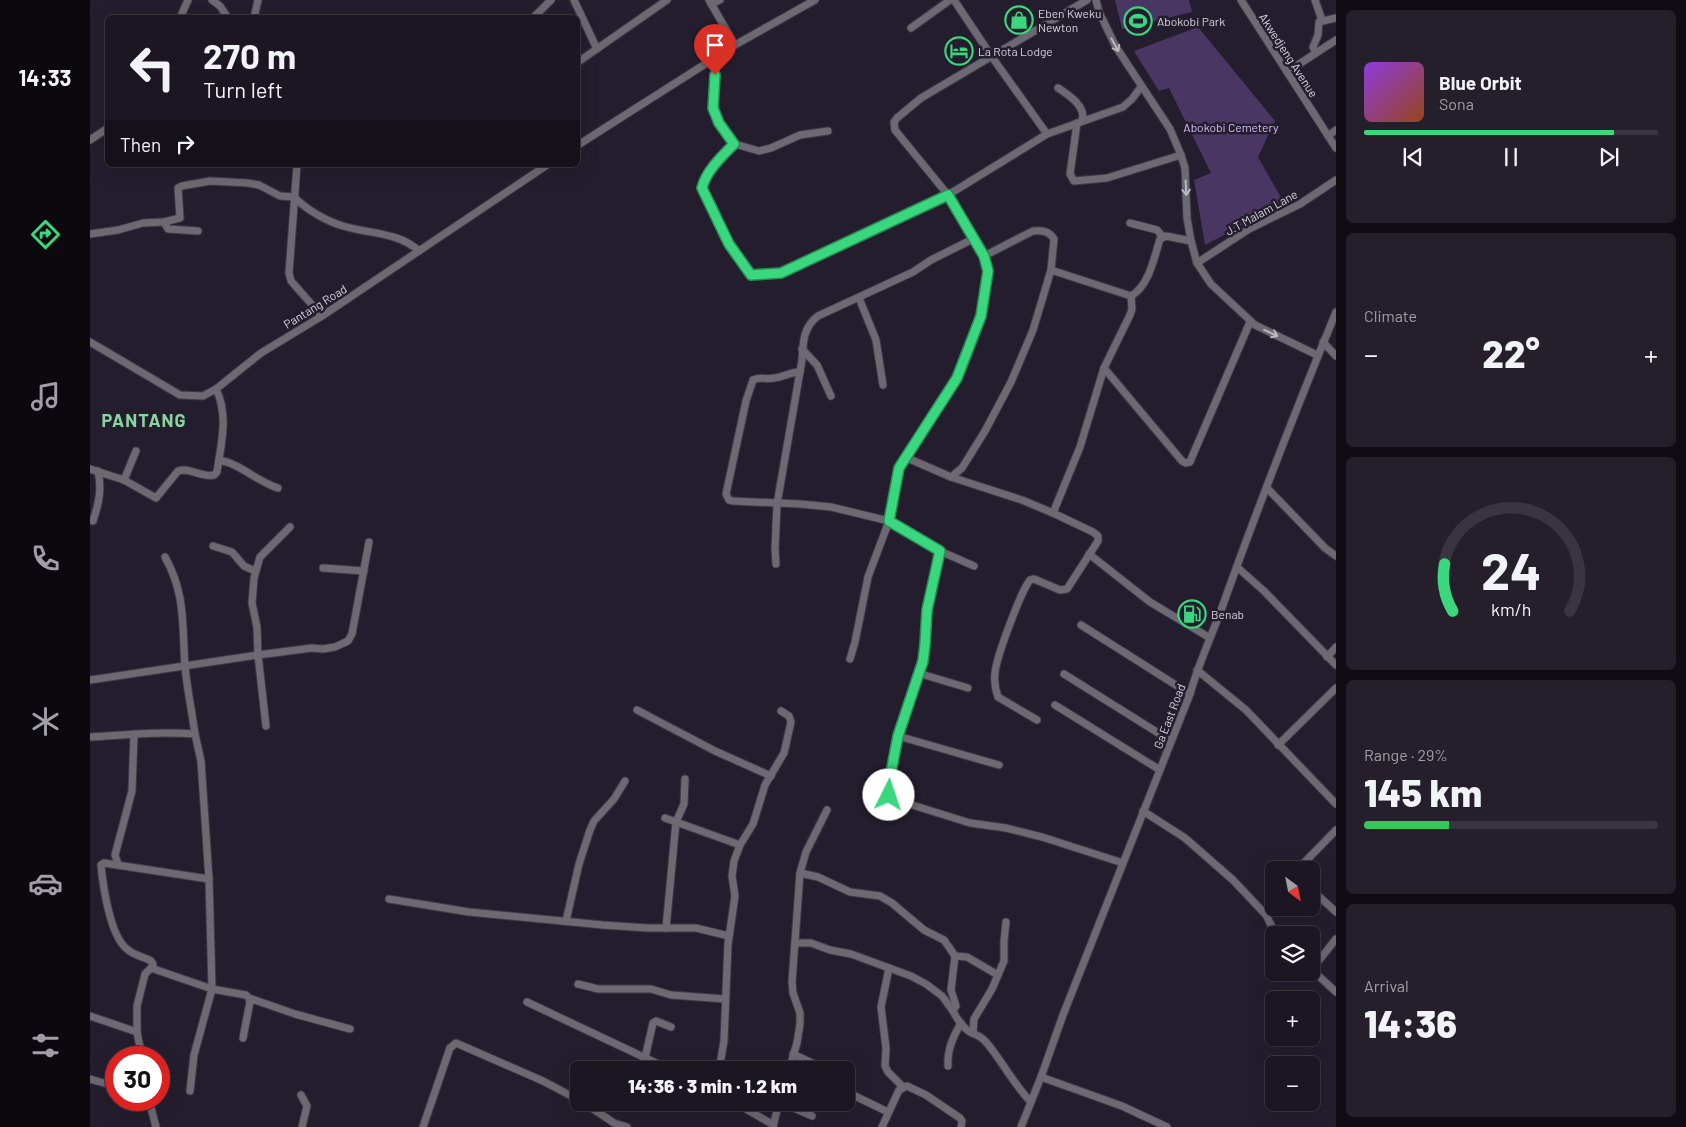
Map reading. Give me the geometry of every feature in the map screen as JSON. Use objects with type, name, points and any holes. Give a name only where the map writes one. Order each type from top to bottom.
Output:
[{"type":"street","points":[[181,15],[188,0]]},
{"type":"street","points":[[212,0],[220,6],[226,15]]},
{"type":"street","points":[[255,15],[258,0]]},
{"type":"street","points":[[536,15],[551,0]]},
{"type":"street","points":[[574,0],[597,49]]},
{"type":"street","points":[[580,61],[667,0]]},
{"type":"street","points":[[720,0],[710,2],[735,45]]},
{"type":"street","points":[[580,143],[735,45],[816,0]]},
{"type":"street","points":[[911,28],[950,0]]},
{"type":"street","points":[[954,0],[1047,134]]},
{"type":"street","points":[[850,659],[868,577],[889,521],[897,473],[905,457],[957,378],[981,316],[988,271],[984,256],[975,238],[948,195],[895,130],[894,122],[921,98],[1086,0]]},
{"type":"street","points":[[1096,0],[1099,12],[1112,40],[1170,129],[1182,155],[1185,168],[1187,218],[1197,263],[1211,284],[1255,326],[1317,355]]},
{"type":"street","name":"Akwedjeng Avenue","points":[[1240,0],[1336,148]]},
{"type":"street","points":[[1315,0],[1322,20]]},
{"type":"street","points":[[1316,53],[1312,47],[1318,35],[1317,24],[1322,20],[1336,18]]},
{"type":"street","points":[[1287,72],[1336,40]]},
{"type":"street","points":[[716,58],[713,108],[719,123],[734,144],[759,151],[771,148],[800,135],[828,131]]},
{"type":"street","points":[[734,144],[720,158],[704,181],[702,188],[729,244],[751,275],[781,273],[948,195],[1047,134],[1123,107],[1141,87]]},
{"type":"street","points":[[1058,88],[1076,101],[1084,119],[1080,122],[1070,174],[1074,181],[1107,178],[1182,155]]},
{"type":"street","points":[[90,140],[105,130]]},
{"type":"street","points":[[1328,136],[1336,130]]},
{"type":"street","points":[[297,167],[289,273],[291,281],[322,316]]},
{"type":"street","name":"Pantang Road","points":[[90,342],[180,395],[203,396],[216,389],[261,353],[322,316],[544,167]]},
{"type":"street","name":"J.T Malam Lane","points":[[1197,263],[1249,229],[1300,204],[1336,180]]},
{"type":"street","points":[[90,234],[118,230],[143,223],[164,222],[180,218],[178,188],[182,186],[210,182],[248,183],[259,185],[280,196],[294,197],[301,204],[336,224],[391,236],[405,241],[419,251]]},
{"type":"street","points":[[164,222],[168,228],[198,231]]},
{"type":"street","points":[[1130,223],[1157,230],[1163,237]]},
{"type":"street","points":[[951,477],[962,468],[985,431],[1011,382],[1033,330],[1051,270],[1054,239],[1051,233],[1040,230],[1033,231],[984,256]]},
{"type":"street","points":[[1131,296],[1142,284],[1151,267],[1160,239],[1166,236],[1191,241]]},
{"type":"street","points":[[776,564],[775,544],[778,504],[800,372],[803,342],[808,326],[812,320],[913,272],[931,260],[975,238]]},
{"type":"street","points":[[1051,270],[1131,296]]},
{"type":"street","points":[[1053,513],[1080,447],[1104,368],[1130,315],[1132,309],[1131,296]]},
{"type":"street","points":[[859,298],[876,340],[884,385]]},
{"type":"street","name":"Ga East Road","points":[[1021,1127],[1030,1101],[1042,1077],[1063,1015],[1190,694],[1197,670],[1317,355],[1336,312]]},
{"type":"street","points":[[1104,368],[1182,461],[1190,462],[1250,322]]},
{"type":"street","points":[[1323,342],[1336,356]]},
{"type":"street","points":[[802,350],[817,365],[831,396]]},
{"type":"street","points":[[800,372],[791,372],[773,379],[760,377],[753,380],[746,401],[726,494],[730,500],[831,507],[889,521],[940,551],[974,566]]},
{"type":"street","points":[[90,469],[124,480],[156,498],[178,471],[191,470],[211,476],[217,472],[223,423],[222,407],[216,389]]},
{"type":"street","points":[[124,480],[136,451]]},
{"type":"street","points":[[905,457],[951,477],[1022,500],[1053,513],[1098,536],[1098,541],[1067,589],[1064,590],[1034,579],[1030,580],[998,659],[995,671],[998,696],[1036,720]]},
{"type":"street","points":[[219,460],[232,463],[267,484],[278,488]]},
{"type":"street","points":[[93,521],[99,502],[101,485],[98,471]]},
{"type":"street","points":[[1267,488],[1325,548],[1336,556]]},
{"type":"street","points":[[266,726],[258,655],[257,627],[252,603],[255,571],[260,557],[290,527]]},
{"type":"street","points":[[90,680],[258,655],[312,648],[322,649],[335,647],[348,641],[352,634],[369,542]]},
{"type":"street","points":[[213,546],[232,552],[244,566],[255,571]]},
{"type":"street","points":[[940,551],[927,610],[923,661],[898,736],[888,788],[889,795],[893,799],[970,823],[1006,828],[1042,837],[1123,863]]},
{"type":"street","points":[[1089,554],[1150,602],[1210,638]]},
{"type":"street","points":[[165,557],[174,572],[179,586],[185,667],[201,761],[209,879],[212,989],[194,1055],[190,1091]]},
{"type":"street","points":[[1237,567],[1271,598],[1336,665]]},
{"type":"street","points":[[323,568],[364,571]]},
{"type":"street","points":[[1081,624],[1190,694]]},
{"type":"street","points":[[1327,657],[1336,647]]},
{"type":"street","points":[[1197,670],[1246,710],[1336,804]]},
{"type":"street","points":[[918,673],[968,688]]},
{"type":"street","points":[[1064,674],[1171,741]]},
{"type":"street","points":[[1278,745],[1336,688]]},
{"type":"street","points":[[1055,705],[1160,770]]},
{"type":"street","points":[[637,710],[715,751],[771,776]]},
{"type":"street","points":[[721,1061],[724,1041],[725,999],[735,896],[732,876],[734,861],[740,844],[753,824],[766,785],[784,753],[791,722],[789,716],[781,711]]},
{"type":"street","points":[[90,737],[134,734],[195,734]]},
{"type":"street","points":[[118,864],[115,855],[132,792],[134,734]]},
{"type":"street","points":[[898,736],[998,765]]},
{"type":"street","points":[[666,928],[676,822],[684,804],[684,779]]},
{"type":"street","points":[[566,921],[579,864],[590,830],[594,821],[614,799],[625,781]]},
{"type":"street","points":[[791,1061],[798,1034],[800,1013],[792,993],[800,873],[806,852],[826,810]]},
{"type":"street","points":[[1144,811],[1185,838],[1233,880],[1266,915],[1272,926]]},
{"type":"street","points":[[665,818],[740,844]]},
{"type":"street","points":[[1306,861],[1336,831]]},
{"type":"street","points":[[140,1046],[137,1032],[137,1006],[144,974],[151,968],[151,961],[127,950],[122,944],[112,922],[105,897],[101,865],[104,862],[209,879]]},
{"type":"street","points":[[800,873],[818,877],[850,892],[880,896],[892,903],[924,930],[944,940],[955,956],[951,981],[951,990],[956,1006],[953,1011]]},
{"type":"street","points":[[1320,898],[1336,912]]},
{"type":"street","points":[[389,899],[469,912],[648,928],[696,928],[730,936]]},
{"type":"street","points":[[974,1033],[974,1019],[992,989],[1004,961],[1006,922]]},
{"type":"street","points":[[1320,959],[1336,939]]},
{"type":"street","points":[[795,943],[811,943],[830,950],[867,959],[926,984],[945,999],[961,1023],[981,1036],[1010,1077],[1030,1101]]},
{"type":"street","points":[[955,956],[967,958],[998,975]]},
{"type":"street","points":[[151,968],[212,989],[246,995],[249,998],[296,1014],[350,1030]]},
{"type":"street","points":[[889,968],[881,1007],[886,1048],[885,1066],[888,1072],[903,1087]]},
{"type":"street","points":[[1320,977],[1336,992]]},
{"type":"street","points":[[578,984],[598,989],[651,990],[671,995],[725,999]]},
{"type":"street","points":[[243,1038],[250,1002],[249,998]]},
{"type":"street","points":[[527,1002],[652,1061]]},
{"type":"street","points":[[90,1016],[137,1032]]},
{"type":"street","points":[[645,1058],[654,1023],[656,1021],[671,1027]]},
{"type":"street","points":[[948,1066],[948,1051],[961,1023]]},
{"type":"street","points":[[423,1127],[450,1048],[456,1043],[543,1081],[570,1095]]},
{"type":"street","points":[[793,1054],[808,1061]]},
{"type":"street","points":[[1042,1077],[1122,1106],[1167,1127]]},
{"type":"street","points":[[90,1079],[105,1083]]},
{"type":"street","points":[[882,1127],[899,1090],[903,1087],[909,1087],[926,1095],[960,1118],[962,1121],[961,1127]]},
{"type":"street","points":[[301,1095],[307,1106],[302,1127]]},
{"type":"street","points":[[855,1096],[888,1112]]},
{"type":"street","points":[[152,1111],[156,1127]]},
{"type":"street","points":[[595,1111],[613,1125],[627,1127]]},
{"type":"street","points":[[748,1111],[772,1126],[776,1111]]},
{"type":"street","points":[[800,1111],[812,1116]]},
{"type":"green space","name":"Abokobi Park","points":[[1115,0],[1189,0],[1192,12],[1122,29]]},
{"type":"green space","name":"Abokobi Cemetery","points":[[1198,27],[1275,121],[1258,157],[1284,203],[1205,245],[1194,180],[1211,173],[1169,88],[1159,91],[1134,51]]},
{"type":"place","name":"Eben Kweku Newton","points":[[1019,20]]},
{"type":"place","name":"Abokobi Park","points":[[1138,21]]},
{"type":"place","name":"La Rota Lodge","points":[[959,51]]},
{"type":"place","name":"Benab","points":[[1192,614]]},
{"type":"district","name":"PANTANG","points":[[144,420]]},
{"type":"route","points":[[715,75],[713,108],[719,123],[734,144],[720,158],[704,181],[702,188],[729,244],[751,275],[781,273],[948,195],[975,238],[984,256],[988,271],[981,316],[957,378],[905,457],[896,478],[889,521],[940,551],[927,610],[923,661],[896,744],[888,788],[889,795]]}]
